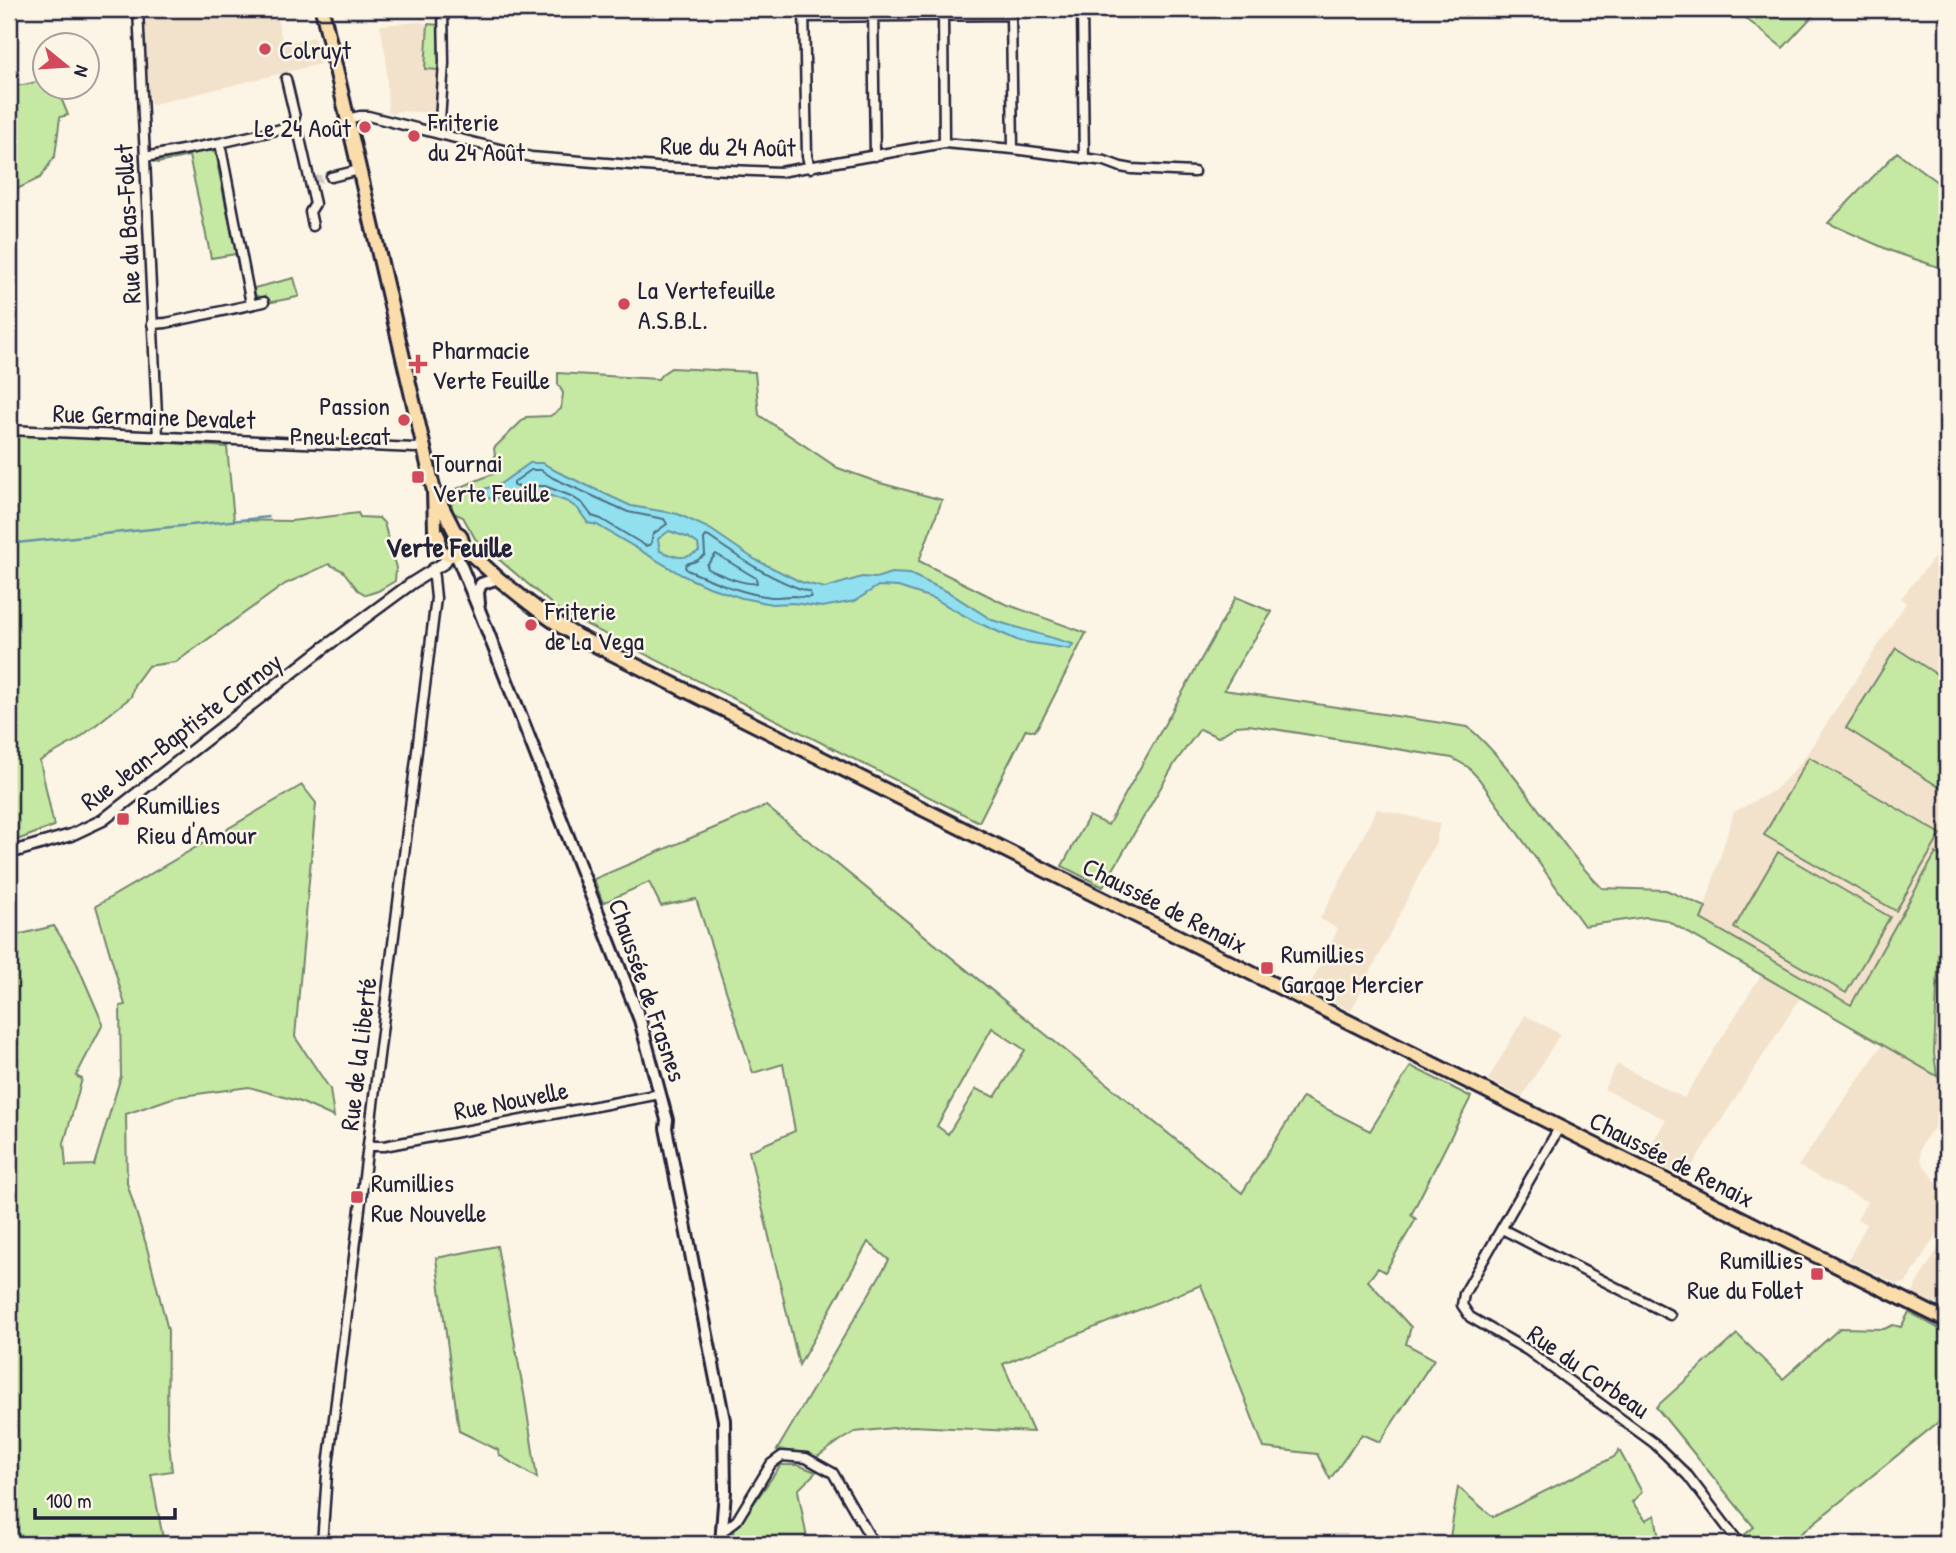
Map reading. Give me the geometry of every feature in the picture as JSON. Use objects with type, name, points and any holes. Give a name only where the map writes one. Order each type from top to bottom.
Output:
[{"type":"main road","points":[[322,9],[434,491],[435,530],[449,549],[461,538],[454,532],[434,491]]},
{"type":"main road","name":"Chaussée de Renaix","points":[[449,549],[477,557],[498,578],[576,636],[1944,1321]]},
{"type":"main road","name":"Chaussée de Frasnes","points":[[449,549],[479,610],[640,1020],[660,1094],[724,1420],[725,1491],[721,1538]]},
{"type":"main road","points":[[479,610],[479,588],[485,581],[498,578]]},
{"type":"street","name":"Rue du Bas-Follet","points":[[138,9],[158,437]]},
{"type":"street","points":[[439,134],[444,63],[443,9]]},
{"type":"street","points":[[1082,9],[1084,159]]},
{"type":"street","points":[[873,12],[874,156]]},
{"type":"street","points":[[810,168],[807,156],[804,13],[1011,15],[1013,149]]},
{"type":"street","points":[[943,15],[944,143]]},
{"type":"street","points":[[286,79],[295,117],[290,127]]},
{"type":"street","name":"Rue du 24 Août","points":[[347,119],[368,116],[531,157],[752,172],[810,168],[944,143],[1105,161],[1132,169],[1194,172]]},
{"type":"street","points":[[145,157],[290,127]]},
{"type":"street","points":[[290,127],[299,134],[312,181],[315,204],[310,212],[313,226]]},
{"type":"street","points":[[220,143],[251,304]]},
{"type":"street","points":[[331,177],[359,170]]},
{"type":"street","points":[[152,324],[264,302]]},
{"type":"street","name":"Rue Germaine Devalet","points":[[9,430],[415,449],[424,446]]},
{"type":"street","points":[[433,568],[449,549]]},
{"type":"street","name":"Rue Jean-Baptiste Carnoy","points":[[9,853],[71,835],[103,820],[433,568]]},
{"type":"street","name":"Rue de la Liberté","points":[[322,1544],[326,1479],[436,598],[433,568]]},
{"type":"street","name":"Rue Nouvelle","points":[[368,1146],[398,1143],[660,1094]]},
{"type":"street","name":"Rue du Corbeau","points":[[1559,1128],[1464,1294],[1462,1305],[1470,1317],[1527,1350],[1654,1443],[1688,1476],[1740,1544]]},
{"type":"street","points":[[1502,1229],[1671,1315]]},
{"type":"street","points":[[721,1538],[737,1520],[771,1464],[782,1456],[806,1458],[833,1473],[874,1544]]},
{"type":"shaded area","points":[[184,9],[276,9],[283,44],[314,37],[320,64],[151,105],[147,77],[146,18]]},
{"type":"shaded area","points":[[420,22],[440,27],[437,113],[396,111],[394,114],[388,112],[386,58],[380,25]]},
{"type":"shaded area","points":[[1947,542],[1947,1060],[1701,919],[1734,812],[1775,790],[1800,764],[1906,603],[1901,598]]},
{"type":"shaded area","points":[[1377,809],[1440,823],[1436,842],[1351,1011],[1308,989],[1338,929],[1320,919]]},
{"type":"shaded area","points":[[1761,975],[1801,997],[1684,1178],[1643,1158],[1666,1120],[1604,1089],[1617,1064],[1684,1098]]},
{"type":"shaded area","points":[[1525,1015],[1560,1034],[1522,1097],[1488,1080]]},
{"type":"shaded area","points":[[1882,1045],[1937,1076],[1947,1086],[1947,1111],[1923,1142],[1920,1151],[1921,1161],[1947,1197],[1947,1217],[1910,1277],[1905,1283],[1897,1284],[1848,1260],[1867,1224],[1857,1219],[1867,1202],[1798,1166]]},
{"type":"shaded area","points":[[1943,1241],[1947,1243],[1947,1290],[1934,1305],[1915,1297],[1914,1292],[1916,1284]]},
{"type":"green space","points":[[1734,9],[1819,9],[1783,48]]},
{"type":"green space","points":[[428,24],[440,27],[439,70],[425,69]]},
{"type":"green space","points":[[32,83],[32,102],[63,102],[68,115],[60,117],[55,156],[40,178],[9,193],[9,85]]},
{"type":"green space","points":[[204,149],[214,152],[220,162],[218,167],[243,278],[236,254],[211,258],[189,156],[155,162]]},
{"type":"green space","points":[[1897,152],[1937,182],[1947,175],[1947,270],[1891,251],[1828,223]]},
{"type":"green space","points":[[294,278],[299,296],[297,297],[267,303],[265,296],[255,295],[254,288]]},
{"type":"green space","points":[[671,368],[755,372],[759,415],[838,468],[942,500],[919,561],[1003,603],[1086,633],[1035,731],[1026,729],[979,822],[561,612],[476,540],[463,517],[453,513],[449,492],[497,472],[494,448],[526,417],[550,416],[561,409],[563,393],[558,384],[558,373],[658,379]]},
{"type":"green space","points":[[9,432],[227,447],[234,520],[291,521],[358,513],[360,517],[379,518],[384,523],[396,568],[395,581],[366,595],[358,590],[343,571],[329,564],[285,584],[176,662],[148,666],[134,685],[131,697],[77,740],[40,761],[54,826],[9,843]]},
{"type":"green space","points":[[1236,597],[1272,612],[1224,690],[1468,727],[1503,763],[1575,858],[1602,888],[1666,890],[1706,907],[1701,919],[1851,1005],[1936,853],[1943,858],[1934,1053],[1937,1076],[1666,920],[1646,917],[1584,926],[1479,779],[1468,767],[1452,758],[1249,725],[1236,726],[1218,737],[1200,729],[1175,763],[1103,887],[1062,866],[1089,816],[1108,825]]},
{"type":"green space","points":[[1896,648],[1947,681],[1947,792],[1846,728]]},
{"type":"green space","points":[[1809,757],[1941,834],[1896,911],[1764,835]]},
{"type":"green space","points":[[302,785],[316,803],[295,1037],[330,1089],[334,1117],[298,1101],[249,1087],[175,1097],[126,1114],[127,1183],[168,1330],[167,1425],[172,1471],[151,1474],[164,1544],[9,1544],[9,937],[54,926],[75,959],[103,1024],[76,1076],[82,1079],[64,1143],[66,1166],[94,1165],[121,1076],[120,1006],[125,1005],[96,906]]},
{"type":"green space","points":[[766,806],[1242,1193],[1303,1097],[1370,1131],[1411,1066],[1471,1097],[1411,1215],[1416,1219],[1385,1272],[1378,1268],[1368,1281],[1411,1327],[1406,1344],[1434,1359],[1380,1442],[1362,1434],[1330,1479],[1317,1454],[1264,1448],[1201,1285],[1003,1364],[1033,1432],[913,1426],[855,1432],[817,1457],[777,1450],[889,1260],[868,1242],[799,1365],[749,1151],[795,1131],[783,1064],[753,1073],[696,899],[661,906],[649,882],[603,903],[594,879]],"holes":[[[992,1028],[1025,1050],[995,1097],[976,1089],[948,1134],[937,1126]]]},
{"type":"green space","points":[[1778,852],[1890,917],[1846,993],[1734,928]]},
{"type":"green space","points":[[497,1246],[537,1478],[499,1455],[498,1450],[459,1431],[436,1258]]},
{"type":"green space","points":[[1909,1312],[1947,1333],[1947,1415],[1788,1544],[1740,1544],[1737,1541],[1754,1527],[1656,1407],[1737,1334],[1783,1379],[1840,1328],[1884,1329],[1893,1325],[1901,1327]]},
{"type":"green space","points":[[1619,1450],[1642,1492],[1632,1502],[1646,1520],[1655,1515],[1660,1544],[1621,1544],[1618,1540],[1609,1544],[1449,1544],[1458,1487],[1493,1517],[1614,1457]]},
{"type":"green space","points":[[781,1465],[798,1465],[816,1472],[798,1490],[808,1544],[729,1544],[730,1537]]},
{"type":"water","points":[[530,463],[543,463],[631,506],[678,514],[710,529],[754,559],[801,582],[825,588],[862,577],[876,578],[891,573],[910,574],[948,592],[992,620],[1073,644],[1070,649],[1019,641],[974,621],[935,599],[898,587],[878,586],[855,601],[822,607],[793,603],[772,604],[742,598],[682,575],[597,525],[588,523],[578,509],[568,502],[543,493],[531,492],[493,499],[481,497],[481,490],[500,484]],"holes":[[[669,531],[698,544],[699,551],[694,554],[680,557],[660,551],[658,539]]]},
{"type":"waterway","points":[[9,541],[16,543],[269,517]]},
{"type":"waterway","points":[[9,1463],[19,1544]]},
{"type":"tunnel","points":[[314,180],[331,177]]},
{"type":"place","name":"Colruyt","points":[[265,49]]},
{"type":"place","name":"Le 24 Août","points":[[365,127]]},
{"type":"place","name":"Friterie du 24 Août","points":[[414,136]]},
{"type":"place","name":"La Vertefeuille A.S.B.L.","points":[[624,304]]},
{"type":"place","name":"Pharmacie Verte Feuille","points":[[418,364]]},
{"type":"place","name":"Passion Pneu Lecat","points":[[404,420]]},
{"type":"place","name":"Tournai Verte Feuille","points":[[418,477]]},
{"type":"place","name":"Friterie de La Vega","points":[[531,625]]},
{"type":"place","name":"Rumillies Rieu d'Amour","points":[[123,819]]},
{"type":"place","name":"Rumillies Garage Mercier","points":[[1267,968]]},
{"type":"place","name":"Rumillies Rue Nouvelle","points":[[357,1197]]},
{"type":"place","name":"Rumillies Rue du Follet","points":[[1817,1274]]},
{"type":"district","name":"Verte Feuille","points":[[449,547]]}]
